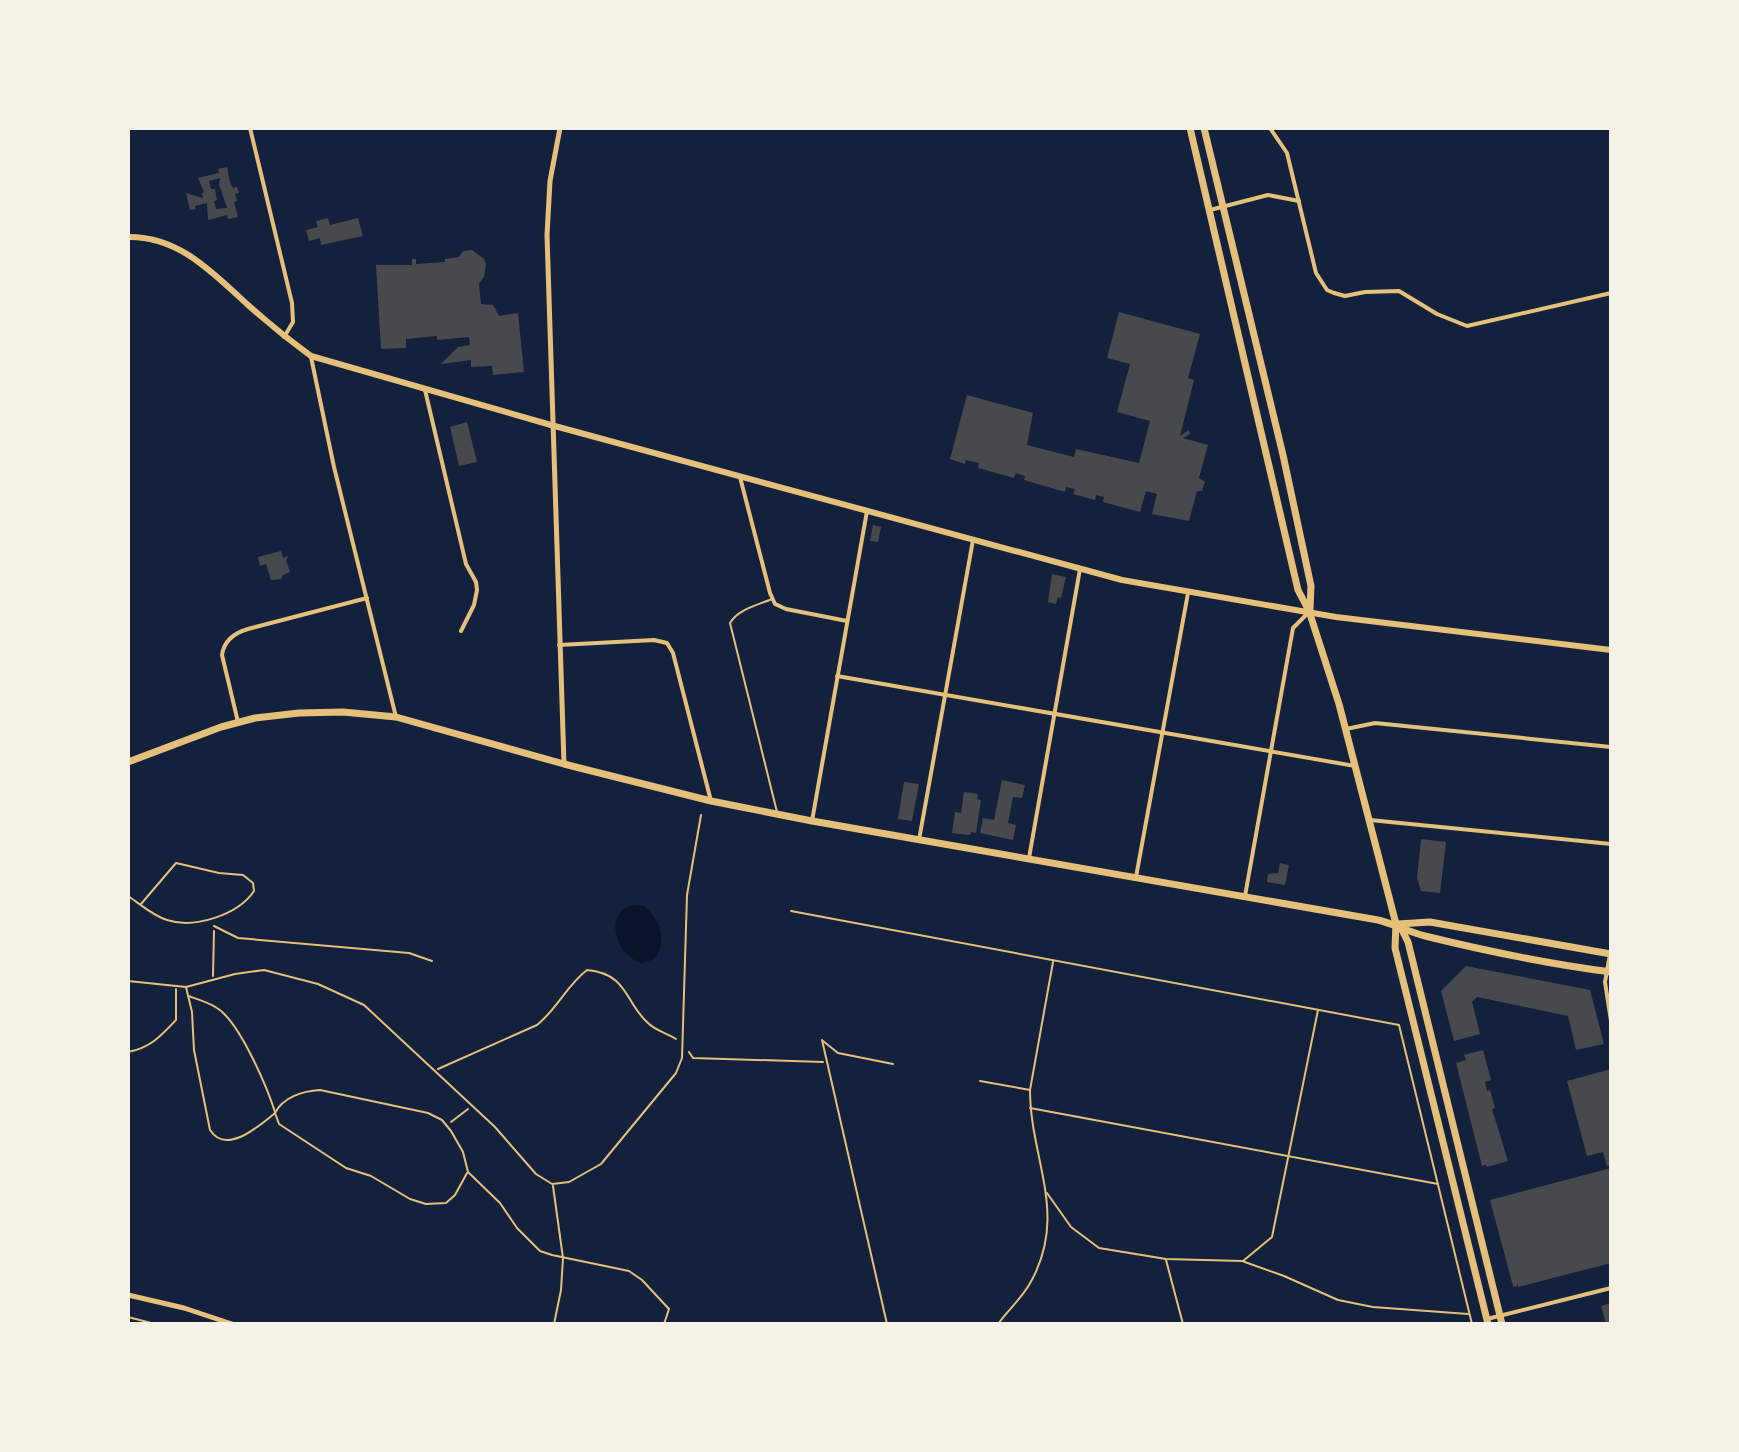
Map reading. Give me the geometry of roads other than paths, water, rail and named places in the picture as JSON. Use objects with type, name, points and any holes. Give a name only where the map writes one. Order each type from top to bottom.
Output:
[{"type":"main road","points":[[1190,128],[1298,590],[1309,611],[1346,729],[1396,924],[1395,948],[1487,1322]]},
{"type":"main road","points":[[1204,128],[1311,586],[1309,611]]},
{"type":"main road","points":[[128,237],[157,240],[193,257],[284,337],[311,356],[551,425],[1081,569],[1188,593],[1380,623],[1611,650]]},
{"type":"main road","points":[[128,762],[238,722],[299,713],[343,712],[396,717],[711,801],[1396,924],[1423,935],[1504,954],[1609,971]]},
{"type":"main road","points":[[1396,924],[1430,922],[1610,954]]},
{"type":"main road","points":[[1396,924],[1408,942],[1501,1320]]},
{"type":"street","points":[[250,128],[292,303],[293,322],[284,337]]},
{"type":"street","points":[[560,128],[550,181],[547,222],[564,764]]},
{"type":"street","points":[[1270,128],[1287,153],[1316,273],[1327,290],[1345,296],[1399,291],[1437,314],[1467,326],[1611,293]]},
{"type":"street","points":[[1210,210],[1268,195],[1299,201]]},
{"type":"street","points":[[311,356],[334,467],[396,717]]},
{"type":"street","points":[[424,388],[466,564],[476,582],[476,597],[461,631]]},
{"type":"street","points":[[740,475],[772,599],[786,609],[847,621]]},
{"type":"street","points":[[812,821],[867,511]]},
{"type":"street","points":[[919,840],[973,540]]},
{"type":"street","points":[[1029,858],[1081,569]]},
{"type":"street","points":[[1136,877],[1188,593]]},
{"type":"street","points":[[238,722],[222,655],[223,648],[233,635],[367,598]]},
{"type":"street","points":[[1245,896],[1293,628],[1309,611]]},
{"type":"street","points":[[559,645],[654,640],[667,643],[673,653],[711,801]]},
{"type":"street","points":[[837,676],[1356,767]]},
{"type":"street","points":[[1346,729],[1375,723],[1611,747]]},
{"type":"street","points":[[1370,820],[1611,844]]},
{"type":"street","points":[[1610,954],[1606,1000],[1611,1021]]},
{"type":"street","points":[[1487,1322],[1611,1288]]},
{"type":"street","points":[[128,1295],[184,1308],[232,1324]]},
{"type":"lane","points":[[772,599],[743,611],[730,623],[777,814]]},
{"type":"lane","points":[[128,981],[186,987],[264,970],[318,984],[364,1005],[495,1127],[536,1174],[552,1184],[569,1182],[601,1164],[676,1073],[684,1045],[687,895],[701,815]]},
{"type":"lane","points":[[128,896],[141,904],[169,921],[202,922],[244,902],[254,891],[253,883],[250,878],[234,873],[219,873],[176,863],[141,904]]},
{"type":"lane","points":[[791,911],[1399,1025],[1472,1324]]},
{"type":"lane","points":[[214,926],[238,938],[409,953],[432,961]]},
{"type":"lane","points":[[998,1324],[1030,1283],[1046,1247],[1047,1193],[1030,1108],[1030,1090],[1053,960]]},
{"type":"lane","points":[[128,1052],[145,1049],[176,1020],[176,987]]},
{"type":"lane","points":[[186,987],[192,1012],[194,1050],[210,1130],[216,1139],[224,1142],[235,1139],[260,1126],[275,1113],[280,1103],[307,1091],[320,1090],[428,1113],[442,1120],[463,1152],[468,1172],[500,1203],[540,1251],[629,1271],[642,1280],[669,1309],[664,1324]]},
{"type":"lane","points":[[188,996],[219,1008],[230,1020],[268,1089],[279,1124],[346,1168],[371,1176],[418,1202],[435,1205],[446,1203],[455,1195],[468,1172]]},
{"type":"lane","points":[[1242,1261],[1272,1237],[1318,1010]]},
{"type":"lane","points":[[887,1324],[822,1040],[838,1053],[893,1064]]},
{"type":"lane","points":[[980,1081],[1030,1090]]},
{"type":"lane","points":[[1030,1108],[1438,1184]]},
{"type":"lane","points":[[552,1184],[563,1258],[554,1324]]},
{"type":"lane","points":[[1047,1193],[1071,1227],[1099,1248],[1166,1259],[1242,1261],[1338,1300],[1373,1307],[1469,1315]]},
{"type":"lane","points":[[1166,1259],[1183,1324]]},
{"type":"water","points":[[643,905],[658,923],[661,944],[655,959],[642,963],[624,950],[618,940],[616,920],[630,906]]}]
